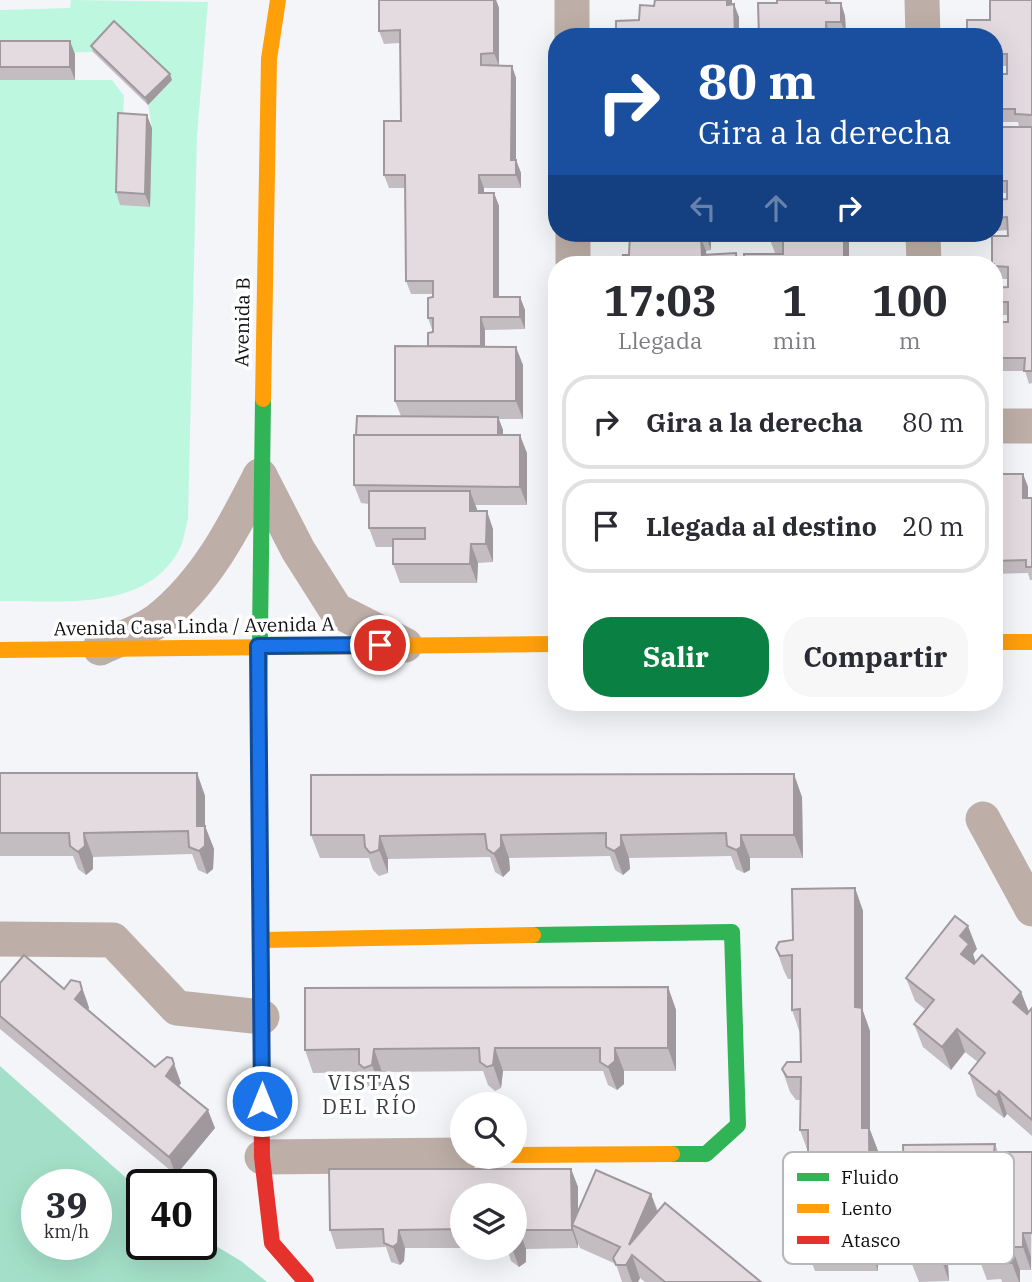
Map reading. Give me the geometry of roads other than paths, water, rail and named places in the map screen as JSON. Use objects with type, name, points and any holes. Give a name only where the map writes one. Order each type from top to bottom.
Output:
[{"type":"street","name":"Avenida B","points":[[278,0],[269,59],[260,476],[258,646],[262,1157],[272,1243],[306,1282]]},
{"type":"street","points":[[572,0],[572,28]]},
{"type":"street","points":[[922,0],[923,28]]},
{"type":"street","points":[[1003,426],[1032,426]]},
{"type":"street","points":[[260,476],[298,550],[336,610],[405,645]]},
{"type":"street","points":[[100,648],[156,622],[193,587],[224,545],[260,476]]},
{"type":"street","points":[[1003,642],[1032,642]]},
{"type":"street","name":"Avenida Casa Linda / Avenida A","points":[[0,650],[548,644]]},
{"type":"street","points":[[983,820],[1032,909]]},
{"type":"street","points":[[262,940],[732,932],[738,1125],[706,1154],[527,1155]]},
{"type":"street","points":[[0,939],[113,940],[177,1008],[262,1017]]},
{"type":"street","points":[[262,1157],[450,1156]]},
{"type":"district","name":"VISTAS DEL RÍO","points":[[370,1094]]}]
